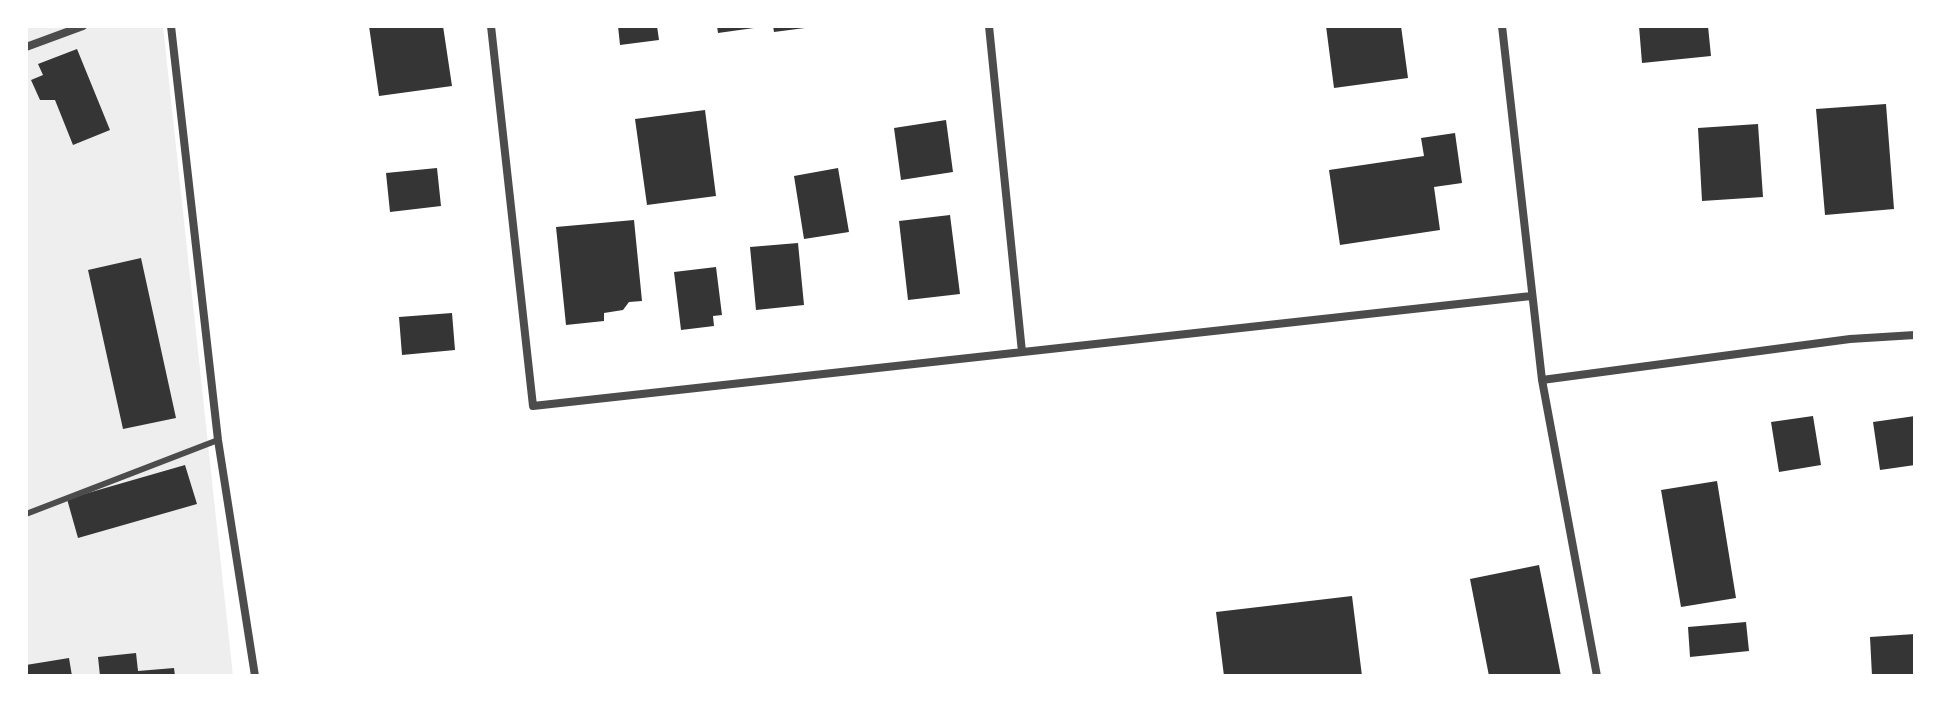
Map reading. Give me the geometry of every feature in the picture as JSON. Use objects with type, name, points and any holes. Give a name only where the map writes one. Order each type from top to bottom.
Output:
[{"type":"street","points":[[26,47],[83,26]]},
{"type":"street","points":[[171,26],[218,440],[255,676]]},
{"type":"street","points":[[491,26],[533,406],[1531,296]]},
{"type":"street","points":[[989,26],[1022,352]]},
{"type":"street","points":[[1502,26],[1542,380],[1597,676]]},
{"type":"street","points":[[1542,380],[1850,339],[1915,335]]},
{"type":"lane","points":[[26,514],[218,440]]},
{"type":"shaded area","points":[[26,26],[163,26],[233,676],[26,676]]},
{"type":"building","points":[[369,26],[443,26],[452,86],[379,96]]},
{"type":"building","points":[[618,26],[657,26],[659,40],[620,45]]},
{"type":"building","points":[[717,26],[754,26],[754,28],[718,33]]},
{"type":"building","points":[[773,26],[805,26],[805,28],[774,32]]},
{"type":"building","points":[[1326,26],[1401,26],[1408,78],[1334,88]]},
{"type":"building","points":[[1639,26],[1708,26],[1711,56],[1642,63]]},
{"type":"building","points":[[77,49],[110,130],[73,145],[55,100],[40,100],[31,80],[43,75],[38,64]]},
{"type":"building","points":[[1886,104],[1894,209],[1825,215],[1816,109]]},
{"type":"building","points":[[705,110],[716,196],[647,205],[635,119]]},
{"type":"building","points":[[946,120],[953,172],[901,180],[894,128]]},
{"type":"building","points":[[1758,124],[1763,197],[1702,201],[1698,128]]},
{"type":"building","points":[[1455,133],[1462,183],[1434,187],[1440,230],[1340,245],[1329,170],[1424,156],[1421,138]]},
{"type":"building","points":[[437,168],[441,206],[390,212],[386,173]]},
{"type":"building","points":[[838,168],[849,232],[804,239],[794,176]]},
{"type":"building","points":[[950,215],[960,294],[908,300],[899,221]]},
{"type":"building","points":[[634,220],[642,301],[629,302],[623,310],[604,313],[604,321],[566,325],[556,227]]},
{"type":"building","points":[[798,243],[804,305],[756,310],[750,247]]},
{"type":"building","points":[[141,258],[176,418],[123,429],[88,270]]},
{"type":"building","points":[[716,267],[722,315],[713,316],[714,326],[681,330],[674,272]]},
{"type":"building","points":[[452,313],[455,350],[402,355],[399,317]]},
{"type":"building","points":[[1813,416],[1821,465],[1779,472],[1771,422]]},
{"type":"building","points":[[1915,416],[1915,465],[1880,470],[1873,422]]},
{"type":"building","points":[[185,465],[197,504],[78,538],[67,499]]},
{"type":"building","points":[[1717,481],[1736,598],[1681,607],[1661,490]]},
{"type":"building","points":[[1539,565],[1561,676],[1489,676],[1470,579]]},
{"type":"building","points":[[1352,596],[1362,676],[1224,676],[1216,612]]},
{"type":"building","points":[[1746,622],[1749,651],[1690,657],[1688,627]]},
{"type":"building","points":[[1915,634],[1915,676],[1872,676],[1870,637]]},
{"type":"building","points":[[136,653],[138,671],[174,668],[175,676],[100,676],[98,657]]},
{"type":"building","points":[[69,658],[72,676],[26,676],[26,665]]}]
